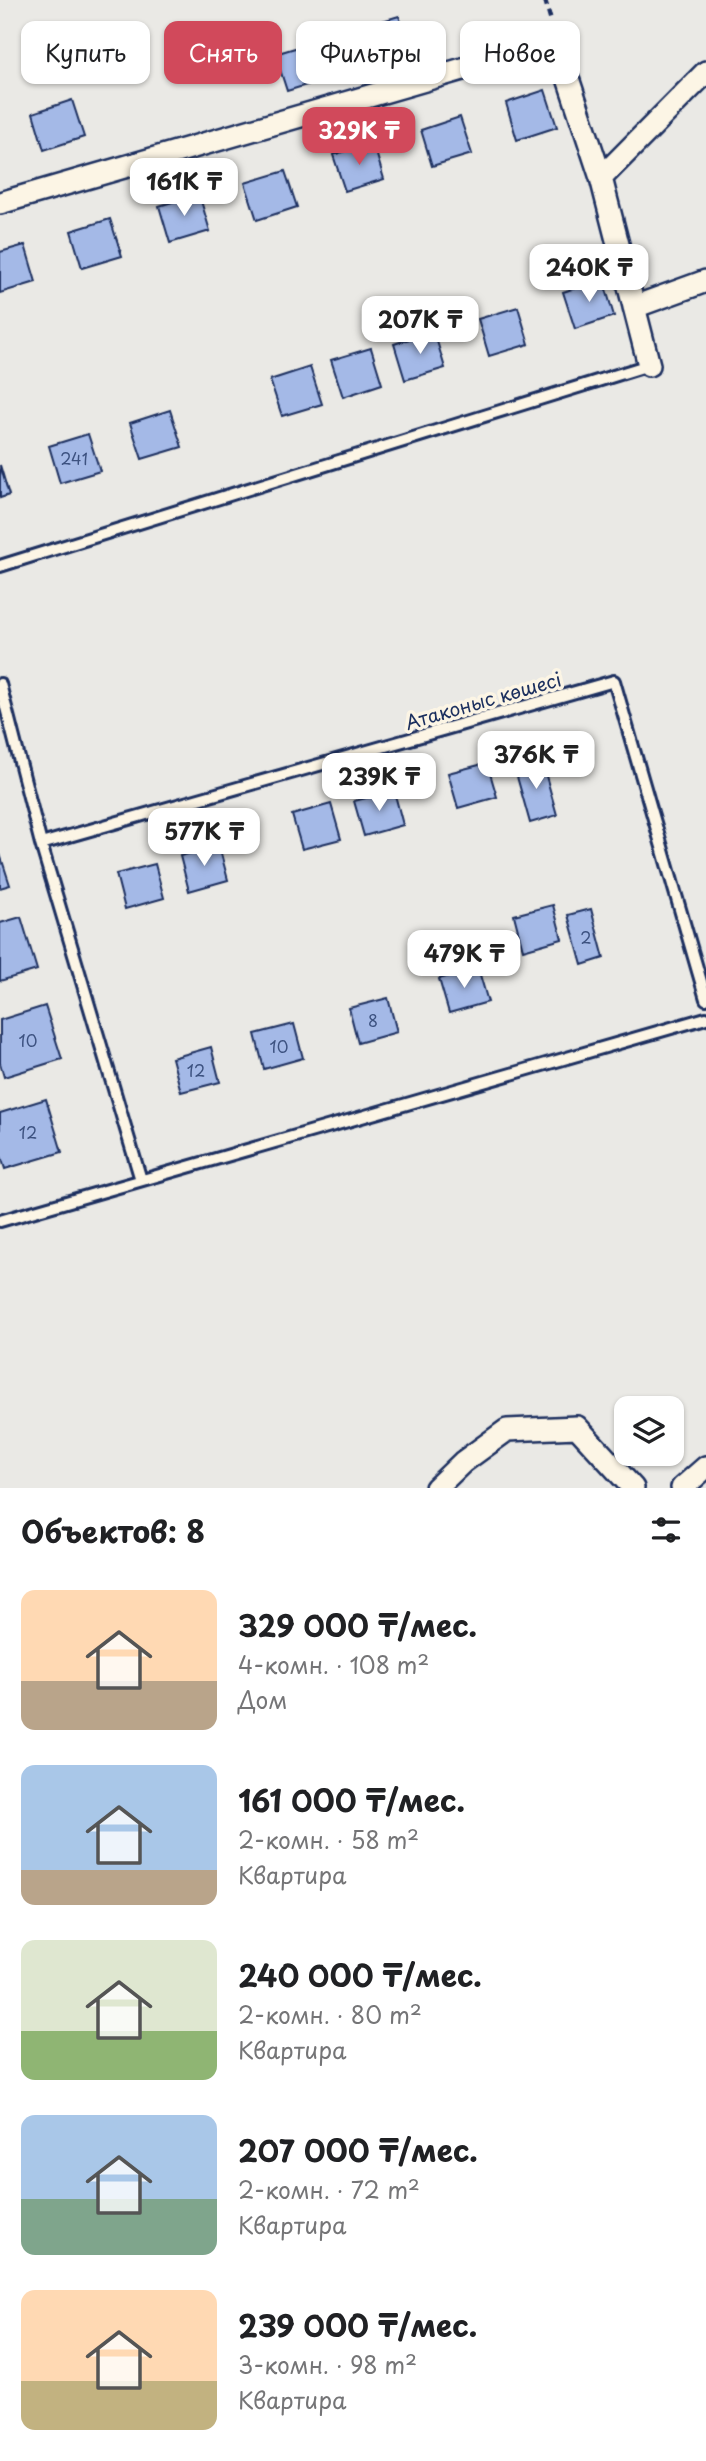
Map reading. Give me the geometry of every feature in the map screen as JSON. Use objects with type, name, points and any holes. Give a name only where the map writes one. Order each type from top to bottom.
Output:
[{"type":"street","points":[[0,203],[556,42],[601,178],[649,365]]},
{"type":"street","points":[[601,178],[706,72]]},
{"type":"street","points":[[634,307],[706,281]]},
{"type":"street","points":[[436,1488],[463,1462],[507,1430],[577,1427],[633,1488]]},
{"type":"street","points":[[682,1488],[706,1466]]},
{"type":"lane","points":[[0,566],[649,365]]},
{"type":"lane","name":"Атаконыс көшесі","points":[[41,844],[614,681],[706,999]]},
{"type":"lane","points":[[0,684],[41,844],[141,1180]]},
{"type":"lane","points":[[0,1220],[706,1018]]},
{"type":"building","points":[[399,16],[401,21],[382,21]]},
{"type":"building","points":[[296,48],[296,84],[310,84],[287,91],[282,76],[282,52]]},
{"type":"building","points":[[545,90],[557,127],[517,140],[506,103]]},
{"type":"building","points":[[72,100],[84,137],[44,150],[33,113]]},
{"type":"building","points":[[460,117],[472,154],[432,166],[421,130]]},
{"type":"building","points":[[373,142],[384,179],[345,191],[333,155]]},
{"type":"building","points":[[285,171],[297,207],[257,220],[245,183]]},
{"type":"building","points":[[199,194],[210,231],[170,243],[159,206]]},
{"type":"building","points":[[110,219],[122,256],[82,268],[71,231]]},
{"type":"building","points":[[25,245],[36,282],[0,293],[0,252]]},
{"type":"building","points":[[603,279],[614,316],[575,329],[563,292]]},
{"type":"building","points":[[518,307],[529,344],[489,356],[478,319]]},
{"type":"building","points":[[434,331],[445,368],[405,380],[394,344]]},
{"type":"building","points":[[371,348],[382,384],[343,397],[331,360]]},
{"type":"building","points":[[310,367],[322,404],[282,416],[270,380]]},
{"type":"building","points":[[170,410],[182,447],[142,459],[130,423]]},
{"type":"building","points":[[88,434],[100,471],[60,483],[49,446]]},
{"type":"building","points":[[0,465],[9,495],[0,498]]},
{"type":"building","points":[[541,758],[557,815],[530,823],[514,766]]},
{"type":"building","points":[[487,763],[497,797],[458,808],[448,773]]},
{"type":"building","points":[[394,791],[403,825],[364,836],[354,801]]},
{"type":"building","points":[[331,804],[341,839],[302,849],[292,815]]},
{"type":"building","points":[[219,846],[228,880],[189,891],[180,856]]},
{"type":"building","points":[[0,854],[10,885],[0,888]]},
{"type":"building","points":[[155,864],[164,898],[125,909],[116,874]]},
{"type":"building","points":[[553,905],[562,939],[523,950],[514,915]]},
{"type":"building","points":[[591,909],[604,958],[582,965],[568,915]]},
{"type":"building","points":[[21,917],[37,970],[0,981],[0,923]]},
{"type":"building","points":[[478,968],[488,1002],[449,1013],[439,979]]},
{"type":"building","points":[[388,998],[397,1032],[358,1043],[349,1008]]},
{"type":"building","points":[[45,1006],[62,1059],[4,1077],[0,1063],[0,1020]]},
{"type":"building","points":[[294,1024],[303,1058],[264,1069],[255,1034]]},
{"type":"building","points":[[211,1047],[220,1082],[181,1092],[172,1058]]},
{"type":"building","points":[[46,1099],[62,1152],[5,1169],[0,1153],[0,1113]]}]
